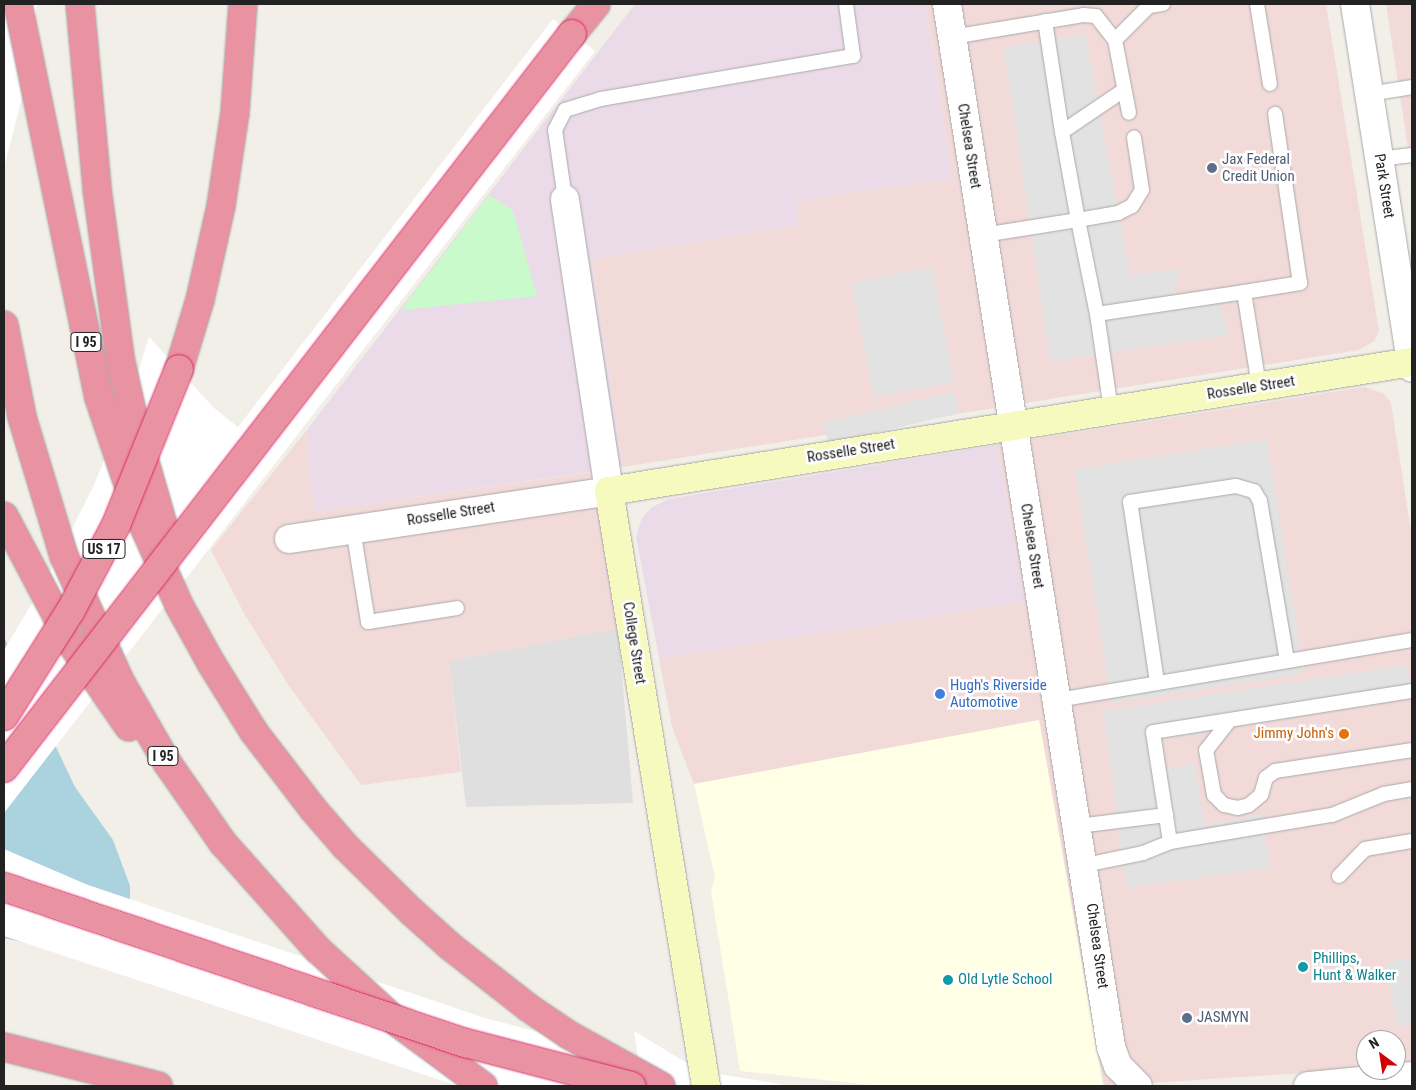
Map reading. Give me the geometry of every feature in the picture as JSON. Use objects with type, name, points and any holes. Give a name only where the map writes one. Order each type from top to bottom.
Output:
[{"type":"highway","points":[[4,17],[6,4]]},
{"type":"highway","name":"I 95","points":[[18,4],[99,398],[137,511],[179,605],[211,663],[282,770],[345,846],[379,881],[489,978],[569,1035],[644,1083]]},
{"type":"highway","points":[[80,4],[97,189],[120,358],[163,528],[211,663]]},
{"type":"highway","name":"US 17","points":[[4,716],[71,610],[111,534],[150,445],[179,369],[200,300],[222,197],[235,112],[243,4]]},
{"type":"highway","points":[[4,768],[596,4]]},
{"type":"highway","name":"I 95","points":[[4,325],[33,458],[81,599],[143,723],[223,843],[272,901],[337,968],[398,1023],[483,1086]]},
{"type":"highway","points":[[4,516],[53,613],[91,674],[148,752],[223,843]]},
{"type":"highway","points":[[4,887],[466,1043],[644,1083]]},
{"type":"highway","points":[[4,1047],[158,1086]]},
{"type":"main road","name":"Rosselle Street","points":[[609,491],[1012,425],[1412,364]]},
{"type":"main road","name":"College Street","points":[[609,491],[706,1086]]},
{"type":"street","name":"Chelsea Street","points":[[947,4],[1012,425],[1085,865],[1112,1047],[1118,1066],[1135,1084]]},
{"type":"street","name":"Park Street","points":[[1355,4],[1412,364]]},
{"type":"street","name":"College Street","points":[[565,199],[609,491]]},
{"type":"street","name":"Rosselle Street","points":[[289,539],[609,491]]},
{"type":"street","points":[[1308,1086],[1412,1076]]},
{"type":"lane","points":[[565,199],[555,130],[565,110],[600,99],[853,56],[846,4]]},
{"type":"lane","points":[[1115,40],[1149,6],[1163,4]]},
{"type":"lane","points":[[1257,4],[1270,84]]},
{"type":"lane","points":[[952,37],[1083,15],[1096,16],[1115,40],[1129,113]]},
{"type":"lane","points":[[1045,21],[1062,132],[1097,314],[1111,410]]},
{"type":"lane","points":[[1370,94],[1412,87]]},
{"type":"lane","points":[[1062,132],[1124,90]]},
{"type":"lane","points":[[1097,314],[1300,283],[1275,114]]},
{"type":"lane","points":[[983,235],[1118,213],[1132,206],[1142,190],[1134,138]]},
{"type":"lane","points":[[1380,159],[1412,155]]},
{"type":"lane","points":[[1244,292],[1259,386]]},
{"type":"lane","points":[[1157,682],[1130,502],[1236,486],[1254,491],[1260,501],[1287,661]]},
{"type":"lane","points":[[353,529],[368,622],[457,608]]},
{"type":"lane","points":[[1058,700],[1412,640]]},
{"type":"lane","points":[[1170,842],[1153,732],[1412,691]]},
{"type":"lane","points":[[1229,720],[1206,750],[1214,795],[1224,805],[1238,808],[1249,805],[1260,795],[1266,778],[1275,771],[1412,750]]},
{"type":"lane","points":[[1085,865],[1143,853],[1170,842],[1332,816],[1384,794],[1412,789]]},
{"type":"lane","points":[[1078,826],[1166,815]]},
{"type":"lane","points":[[1339,876],[1365,849],[1412,841]]},
{"type":"shaded area","points":[[635,4],[925,4],[952,178],[796,201],[799,224],[592,259],[623,467],[314,512],[306,431]]},
{"type":"shaded area","points":[[925,4],[1326,4],[1379,331],[1374,341],[1359,350],[623,467],[592,259],[799,224],[796,201],[952,178]]},
{"type":"shaded area","points":[[1386,4],[1412,4],[1412,175]]},
{"type":"shaded area","points":[[1085,34],[1130,275],[1180,268],[1175,288],[1179,308],[1219,302],[1229,335],[1050,362],[1004,48]]},
{"type":"shaded area","points":[[932,267],[954,382],[874,397],[852,283]]},
{"type":"shaded area","points":[[1365,387],[1384,394],[1391,403],[1412,538],[1412,1065],[1406,1065],[1406,1030],[1356,1030],[1356,1070],[1104,1086],[1039,720],[694,784],[672,727],[659,658],[1025,602],[997,445]]},
{"type":"shaded area","points":[[954,392],[959,413],[828,444],[823,422]]},
{"type":"shaded area","points":[[306,431],[314,512],[591,472],[618,628],[449,661],[461,772],[361,785],[287,683],[245,615],[211,550]]},
{"type":"shaded area","points":[[1267,439],[1304,673],[1111,704],[1074,470]]},
{"type":"shaded area","points":[[997,445],[1025,602],[659,658],[636,537],[642,518],[652,507],[669,499]]},
{"type":"shaded area","points":[[618,628],[633,803],[466,807],[449,661]]},
{"type":"shaded area","points":[[1407,665],[1412,698],[1162,740],[1165,771],[1194,762],[1205,825],[1260,814],[1271,868],[1126,888],[1103,711]]},
{"type":"shaded area","points":[[1039,720],[1103,1086],[880,1086],[740,1071],[711,891],[715,878],[694,784]]},
{"type":"shaded area","points":[[1412,956],[1412,1024],[1398,1026],[1385,963]]},
{"type":"green space","points":[[489,195],[513,211],[537,296],[401,310]]},
{"type":"water","points":[[4,637],[75,787],[113,840],[130,886],[130,901],[45,947],[4,938]]},
{"type":"pier","points":[[4,4],[37,4],[22,97],[4,168]]},
{"type":"pier","points":[[553,19],[595,51],[4,813],[4,650],[46,580],[94,485],[134,385],[149,337],[214,408],[238,427]]},
{"type":"pier","points":[[4,849],[88,885],[485,1018],[638,1058],[634,1031],[700,1071],[791,1086],[458,1086],[4,936]]},
{"type":"place","name":"Jax Federal Credit Union","points":[[1212,168]]},
{"type":"place","name":"Hugh's Riverside Automotive","points":[[940,694]]},
{"type":"place","name":"Jimmy John's","points":[[1344,734]]},
{"type":"place","name":"Phillips, Hunt & Walker","points":[[1303,967]]},
{"type":"place","name":"Old Lytle School","points":[[948,980]]},
{"type":"place","name":"JASMYN","points":[[1187,1018]]}]
